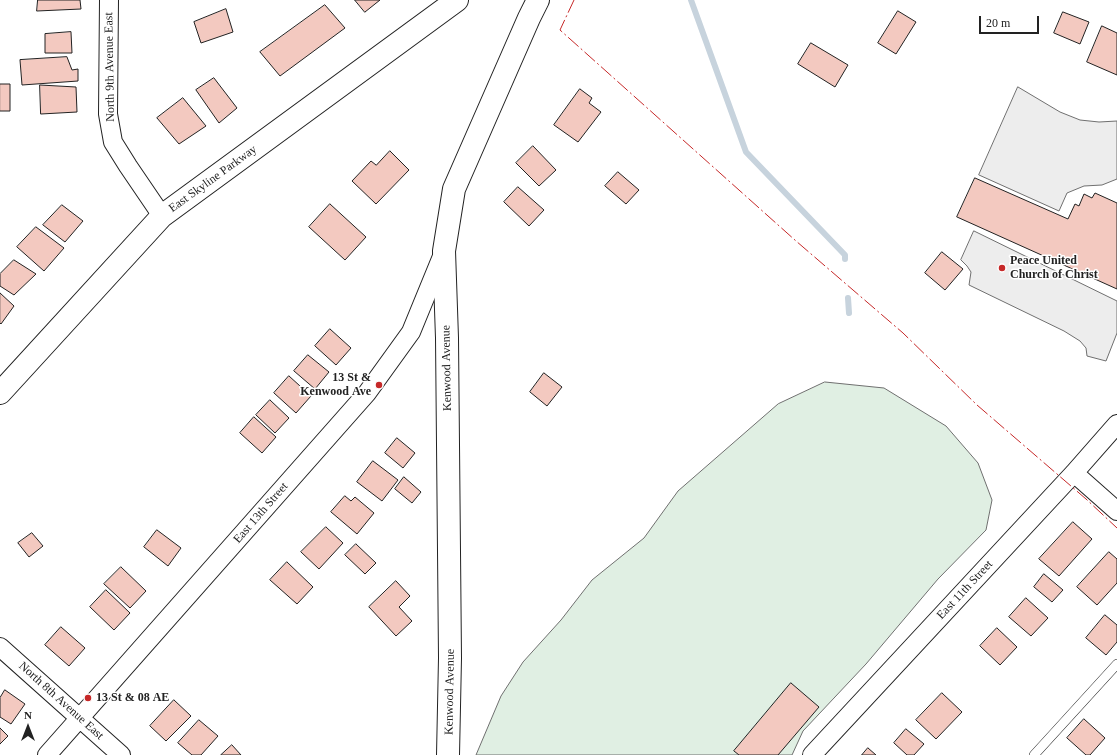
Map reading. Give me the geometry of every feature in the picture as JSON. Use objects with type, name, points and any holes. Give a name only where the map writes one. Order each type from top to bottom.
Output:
[{"type":"street","name":"North 9th Avenue East","points":[[109,0],[108,114],[114,142],[128,166],[162,216]]},
{"type":"street","name":"East Skyline Parkway","points":[[0,393],[162,216],[457,0]]},
{"type":"street","name":"Kenwood Avenue","points":[[448,755],[450,642],[447,338],[444,251],[454,189],[538,0]]},
{"type":"street","name":"East 13th Street","points":[[47,755],[367,393],[411,332],[444,251]]},
{"type":"street","name":"East 11th Street","points":[[812,755],[1074,473],[1117,424]]},
{"type":"street","points":[[1074,473],[1117,511]]},
{"type":"street","name":"North 8th Avenue East","points":[[0,647],[121,755]]},
{"type":"lane","points":[[1034,755],[1117,664]]},
{"type":"green space","points":[[825,382],[884,388],[946,426],[978,463],[992,500],[986,530],[938,579],[866,664],[803,731],[792,755],[476,755],[501,696],[523,662],[561,620],[592,580],[644,538],[678,491],[778,404]]},
{"type":"shaded area","points":[[1018,87],[1060,112],[1080,120],[1099,122],[1117,121],[1117,179],[1102,185],[1084,186],[1067,193],[1059,211],[979,175]]},
{"type":"shaded area","points":[[974,231],[1117,301],[1117,333],[1106,361],[1087,356],[1086,348],[1080,341],[1064,331],[969,285],[971,272],[961,260]]},
{"type":"building","points":[[38,0],[80,0],[81,9],[37,11]]},
{"type":"building","points":[[355,0],[380,0],[365,12]]},
{"type":"building","points":[[325,5],[345,28],[280,76],[260,52]]},
{"type":"building","points":[[226,9],[233,32],[201,43],[194,22]]},
{"type":"building","points":[[898,11],[916,22],[896,54],[878,43]]},
{"type":"building","points":[[1063,12],[1089,22],[1080,44],[1054,33]]},
{"type":"building","points":[[1102,26],[1117,33],[1117,75],[1087,62]]},
{"type":"building","points":[[71,32],[72,53],[45,53],[45,34]]},
{"type":"building","points":[[811,43],[848,65],[835,87],[798,64]]},
{"type":"building","points":[[67,57],[72,70],[78,69],[78,81],[22,85],[20,60]]},
{"type":"building","points":[[214,78],[237,108],[219,123],[196,90]]},
{"type":"building","points":[[0,84],[10,84],[10,111],[0,111]]},
{"type":"building","points":[[40,85],[76,87],[77,112],[41,114]]},
{"type":"building","points":[[580,89],[592,98],[589,103],[601,112],[578,142],[554,125]]},
{"type":"building","points":[[183,98],[206,126],[179,144],[157,118]]},
{"type":"building","points":[[533,146],[556,170],[539,186],[516,163]]},
{"type":"building","points":[[390,151],[409,170],[376,204],[352,181],[371,161],[376,165]]},
{"type":"building","points":[[618,172],[639,190],[626,204],[605,186]]},
{"type":"building","points":[[975,178],[1068,219],[1075,204],[1079,206],[1084,194],[1092,198],[1095,193],[1117,203],[1117,289],[957,217]]},
{"type":"building","points":[[518,187],[544,210],[529,226],[504,202]]},
{"type":"building","points":[[330,204],[366,237],[345,260],[309,227]]},
{"type":"building","points":[[62,205],[83,221],[65,242],[43,225]]},
{"type":"building","points":[[36,227],[64,248],[44,271],[17,247]]},
{"type":"building","points":[[942,252],[963,269],[945,290],[925,273]]},
{"type":"building","points":[[14,260],[36,274],[14,295],[0,286],[0,274]]},
{"type":"building","points":[[0,293],[14,306],[1,324],[0,323]]},
{"type":"building","points":[[330,329],[351,348],[336,365],[315,346]]},
{"type":"building","points":[[308,355],[329,372],[315,389],[294,371]]},
{"type":"building","points":[[544,373],[562,387],[547,406],[530,392]]},
{"type":"building","points":[[289,376],[311,396],[296,413],[274,393]]},
{"type":"building","points":[[270,400],[289,418],[275,433],[256,415]]},
{"type":"building","points":[[254,417],[276,437],[262,453],[240,433]]},
{"type":"building","points":[[397,438],[415,453],[403,468],[385,453]]},
{"type":"building","points":[[373,461],[398,480],[382,501],[357,482]]},
{"type":"building","points":[[404,477],[421,492],[412,503],[395,489]]},
{"type":"building","points":[[345,496],[351,501],[355,497],[374,513],[357,534],[331,512]]},
{"type":"building","points":[[1073,522],[1092,539],[1059,576],[1039,559]]},
{"type":"building","points":[[326,527],[343,543],[319,569],[301,552]]},
{"type":"building","points":[[157,530],[181,548],[168,566],[144,547]]},
{"type":"building","points":[[32,533],[43,546],[29,557],[18,543]]},
{"type":"building","points":[[356,544],[376,563],[365,574],[345,555]]},
{"type":"building","points":[[1109,552],[1117,559],[1117,583],[1097,605],[1077,587]]},
{"type":"building","points":[[287,562],[313,587],[297,604],[270,580]]},
{"type":"building","points":[[121,567],[146,591],[130,608],[104,584]]},
{"type":"building","points":[[1044,574],[1063,590],[1052,602],[1034,587]]},
{"type":"building","points":[[396,581],[410,596],[399,607],[412,621],[396,636],[369,607]]},
{"type":"building","points":[[106,590],[130,613],[114,630],[90,607]]},
{"type":"building","points":[[1026,598],[1048,618],[1031,636],[1009,617]]},
{"type":"building","points":[[1105,615],[1117,625],[1117,642],[1106,655],[1086,638]]},
{"type":"building","points":[[61,627],[85,648],[69,666],[45,645]]},
{"type":"building","points":[[997,628],[1017,647],[1000,665],[980,646]]},
{"type":"building","points":[[791,683],[819,707],[778,755],[739,755],[734,751]]},
{"type":"building","points":[[5,690],[25,704],[11,724],[0,717],[0,698]]},
{"type":"building","points":[[942,693],[962,712],[936,739],[916,720]]},
{"type":"building","points":[[174,700],[191,716],[166,741],[150,726]]},
{"type":"building","points":[[1084,719],[1105,738],[1090,755],[1086,755],[1067,738]]},
{"type":"building","points":[[199,720],[218,736],[201,755],[192,755],[178,743]]},
{"type":"building","points":[[0,728],[8,736],[0,744]]},
{"type":"building","points":[[906,729],[924,744],[914,755],[907,755],[894,743]]},
{"type":"building","points":[[232,745],[241,755],[221,755]]},
{"type":"building","points":[[868,748],[876,755],[862,755]]},
{"type":"waterway","points":[[691,0],[746,152],[845,255],[845,259]]},
{"type":"waterway","points":[[848,298],[849,313]]},
{"type":"power","points":[[574,0],[560,30],[796,241],[903,333],[977,405],[1086,499],[1117,528]]},
{"type":"place","name":"Peace United Church of Christ","points":[[1002,268]]},
{"type":"place","name":"13 St & Kenwood Ave","points":[[379,385]]},
{"type":"place","name":"13 St & 08 AE","points":[[88,698]]}]
